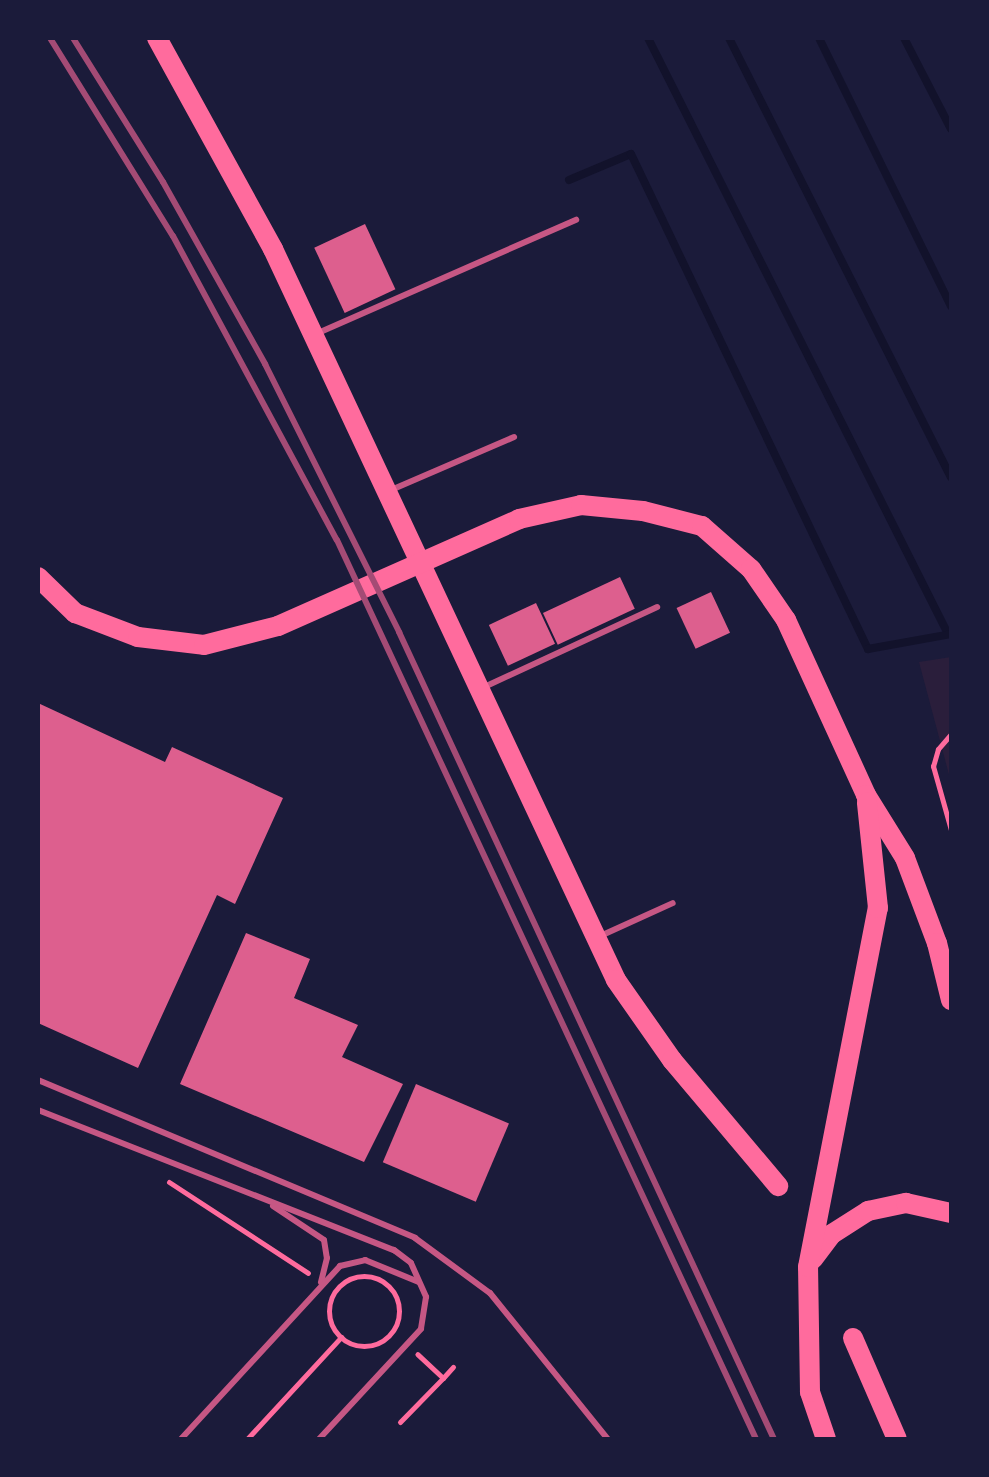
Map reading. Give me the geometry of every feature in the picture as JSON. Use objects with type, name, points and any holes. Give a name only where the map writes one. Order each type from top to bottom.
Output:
[{"type":"main road","points":[[157,38],[202,112],[315,335],[595,939],[642,1022],[778,1186]]},
{"type":"main road","points":[[38,577],[75,613],[138,637],[204,645],[278,626],[519,519],[581,505],[643,511],[702,526],[751,569],[786,620],[866,795],[905,858],[937,943],[951,1000]]},
{"type":"main road","points":[[826,1439],[810,1392],[808,1267],[878,908],[866,795]]},
{"type":"main road","points":[[808,1267],[832,1234],[868,1211],[906,1203],[951,1213]]},
{"type":"main road","points":[[853,1338],[897,1439]]},
{"type":"lane","points":[[315,335],[576,220]]},
{"type":"lane","points":[[387,492],[514,437]]},
{"type":"lane","points":[[479,689],[657,607]]},
{"type":"lane","points":[[595,939],[673,903]]},
{"type":"lane","points":[[38,1080],[415,1238],[490,1293],[608,1439]]},
{"type":"lane","points":[[38,1110],[394,1250],[411,1263],[426,1314],[407,1346],[319,1439]]},
{"type":"lane","points":[[252,1195],[324,1240],[327,1258],[321,1282]]},
{"type":"lane","points":[[181,1439],[321,1282],[340,1266],[365,1260],[419,1282]]},
{"type":"path","points":[[951,734],[938,749],[933,766],[951,830]]},
{"type":"path","points":[[157,1175],[222,1212],[334,1293]]},
{"type":"path","points":[[363,1276],[385,1283],[398,1302],[390,1334],[372,1345],[341,1337],[330,1316],[334,1293],[342,1284],[363,1276]]},
{"type":"path","points":[[390,1334],[443,1378]]},
{"type":"path","points":[[247,1439],[341,1337]]},
{"type":"path","points":[[400,1422],[453,1367]]},
{"type":"shaded area","points":[[951,657],[951,782],[919,662]]},
{"type":"building","points":[[365,224],[395,289],[345,313],[314,248]]},
{"type":"building","points":[[620,577],[635,609],[558,645],[543,613]]},
{"type":"building","points":[[711,592],[730,633],[696,649],[677,608]]},
{"type":"building","points":[[536,603],[555,644],[508,666],[489,625]]},
{"type":"building","points":[[38,703],[165,762],[172,747],[283,798],[235,904],[217,895],[138,1068],[38,1023]]},
{"type":"building","points":[[246,933],[310,959],[294,998],[358,1025],[342,1057],[403,1084],[364,1162],[180,1084]]},
{"type":"building","points":[[416,1084],[509,1123],[476,1202],[383,1162]]},
{"type":"waterway","points":[[648,38],[948,634]]},
{"type":"waterway","points":[[729,38],[951,477]]},
{"type":"waterway","points":[[819,38],[951,306]]},
{"type":"waterway","points":[[904,38],[951,129]]},
{"type":"waterway","points":[[569,180],[631,154],[868,649],[951,634]]},
{"type":"railway","points":[[50,38],[173,236],[337,540],[756,1439]]},
{"type":"railway","points":[[73,38],[163,182],[265,364],[399,632],[774,1439]]}]
